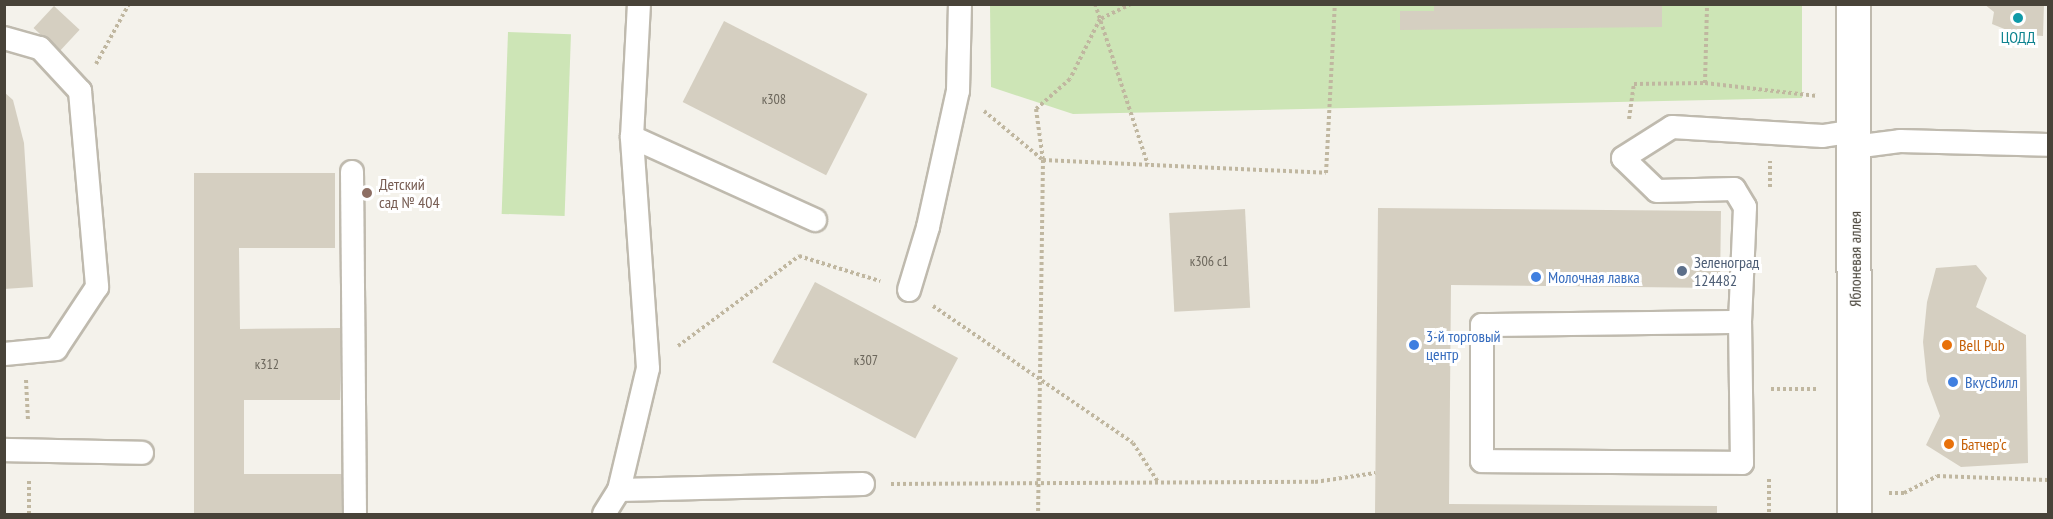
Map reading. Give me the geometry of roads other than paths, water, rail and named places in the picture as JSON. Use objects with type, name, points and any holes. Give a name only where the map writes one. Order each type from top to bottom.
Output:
[{"type":"street","name":"Яблоневая аллея","points":[[1853,4],[1854,504]]},
{"type":"lane","points":[[604,514],[619,490],[648,368],[632,138],[639,4]]},
{"type":"lane","points":[[909,290],[928,227],[958,91],[960,4]]},
{"type":"lane","points":[[4,38],[40,48],[80,91],[97,287],[56,349],[4,354]]},
{"type":"lane","points":[[1740,322],[1482,325],[1482,461],[1742,463],[1740,322],[1745,207],[1734,189],[1657,191],[1623,159],[1672,127],[1854,139],[2049,145]]},
{"type":"lane","points":[[632,138],[815,220]]},
{"type":"lane","points":[[352,172],[355,514]]},
{"type":"lane","points":[[4,450],[142,453]]},
{"type":"lane","points":[[619,490],[863,484]]},
{"type":"place","name":"ЦОДД","points":[[2018,18]]},
{"type":"place","name":"Детский сад № 404","points":[[367,193]]},
{"type":"place","name":"Зеленоград 124482","points":[[1682,271]]},
{"type":"place","name":"Молочная лавка","points":[[1536,277]]},
{"type":"place","name":"3-й торговый центр","points":[[1414,345]]},
{"type":"place","name":"Bell Pub","points":[[1947,345]]},
{"type":"place","name":"ВкусВилл","points":[[1953,382]]},
{"type":"place","name":"Батчер'с","points":[[1949,444]]}]
